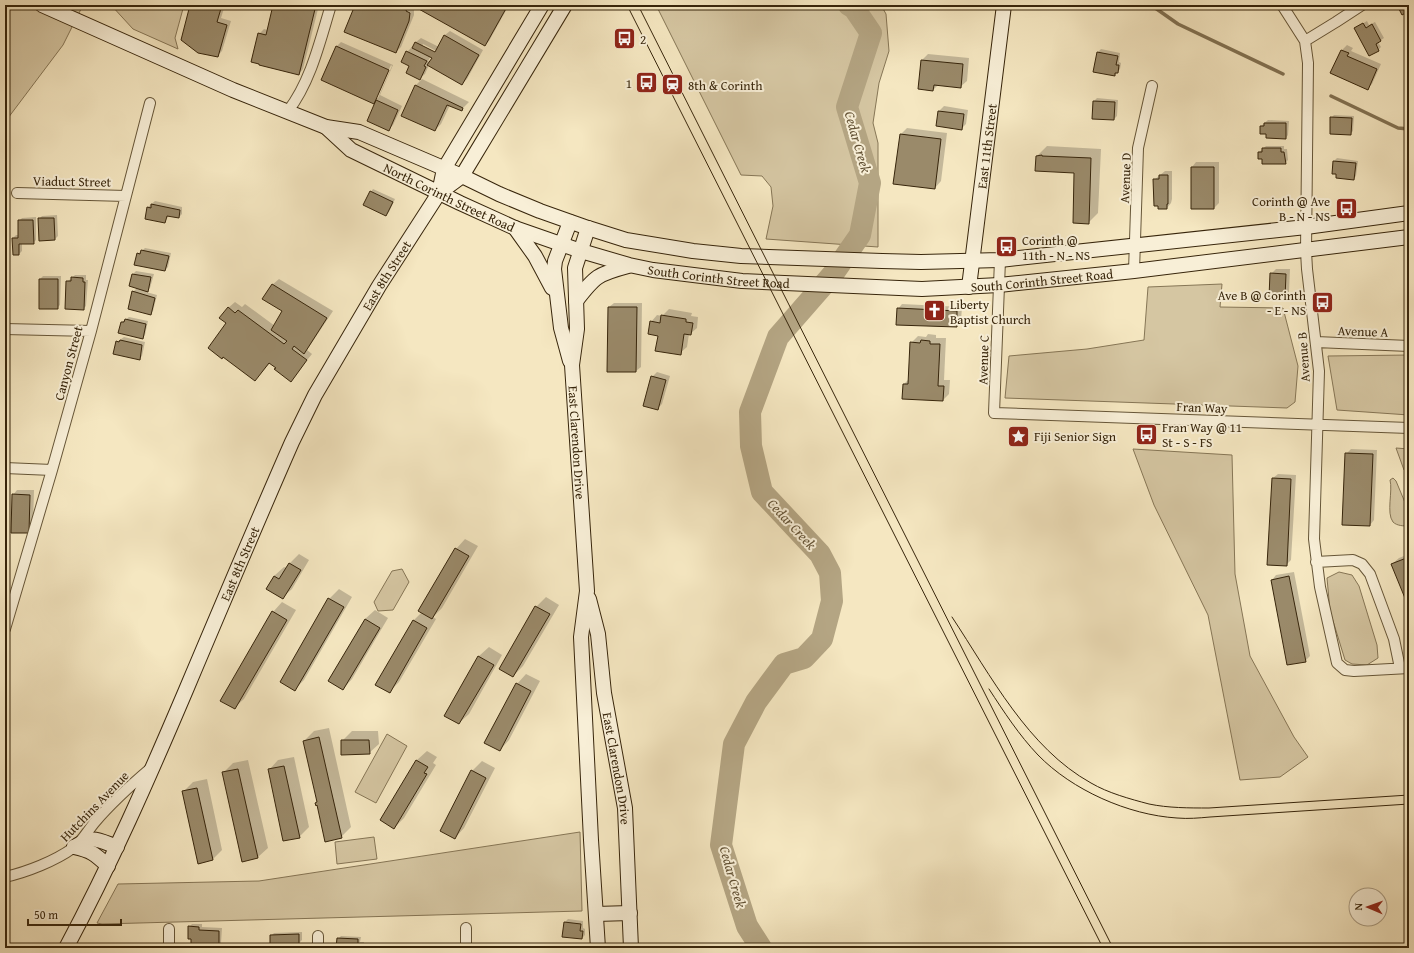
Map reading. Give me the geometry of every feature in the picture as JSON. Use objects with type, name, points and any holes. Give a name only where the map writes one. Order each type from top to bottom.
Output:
[{"type":"main road","name":"North Corinth Street Road","points":[[42,5],[206,78],[288,112],[326,127],[359,132],[462,176],[499,194],[588,228]]},
{"type":"main road","name":"East 8th Street","points":[[439,193],[444,169],[542,5]]},
{"type":"main road","name":"East 8th Street","points":[[66,948],[108,866],[154,766],[294,436],[315,395],[379,286],[439,193],[462,176],[565,5]]},
{"type":"main road","name":"East 11th Street","points":[[969,287],[1004,5]]},
{"type":"main road","name":"North Corinth Street Road","points":[[326,127],[352,150],[439,193],[515,228],[581,251]]},
{"type":"main road","name":"South Corinth Street Road","points":[[588,228],[626,240],[693,251],[741,256],[882,261],[972,261],[1000,260],[1135,246],[1306,227],[1409,213]]},
{"type":"main road","name":"East Clarendon Drive","points":[[570,222],[555,261],[554,269],[561,328],[572,365]]},
{"type":"main road","points":[[515,228],[535,256],[547,277],[558,302]]},
{"type":"main road","name":"East Clarendon Drive","points":[[588,228],[575,268],[577,328],[572,365],[587,591],[598,634],[604,693],[625,808],[631,948]]},
{"type":"main road","name":"South Corinth Street Road","points":[[581,251],[629,265],[653,270],[727,279],[798,284],[922,289],[999,285],[1134,271],[1306,251],[1409,237]]},
{"type":"main road","points":[[576,301],[595,278],[605,272],[629,265]]},
{"type":"main road","name":"East Clarendon Drive","points":[[587,591],[581,637],[598,948]]},
{"type":"main road","points":[[74,847],[86,840],[96,839],[117,847]]},
{"type":"main road","points":[[74,847],[92,852],[108,866]]},
{"type":"main road","points":[[596,914],[630,913]]},
{"type":"street","points":[[288,112],[299,96],[311,67],[331,5]]},
{"type":"street","name":"Avenue B","points":[[1282,5],[1305,41],[1308,63],[1306,251],[1319,371],[1314,539],[1316,562],[1337,664],[1345,670],[1354,671],[1404,668]]},
{"type":"street","points":[[1305,41],[1362,5]]},
{"type":"street","name":"Avenue D","points":[[1134,271],[1138,148],[1152,86]]},
{"type":"street","name":"Canyon Street","points":[[5,629],[8,604],[52,470],[91,331],[150,103]]},
{"type":"street","name":"Viaduct Street","points":[[17,193],[126,196]]},
{"type":"street","name":"Avenue C","points":[[994,413],[1000,260]]},
{"type":"street","points":[[5,329],[91,331]]},
{"type":"street","name":"Avenue A","points":[[1316,342],[1409,346]]},
{"type":"street","name":"Fran Way","points":[[994,413],[1409,428]]},
{"type":"street","points":[[5,468],[52,470]]},
{"type":"street","points":[[1316,562],[1353,560],[1362,564],[1370,574],[1404,668]]},
{"type":"street","name":"Hutchins Avenue","points":[[5,877],[15,875],[41,865],[74,847],[94,822],[121,794],[154,766]]},
{"type":"street","points":[[466,928],[466,948]]},
{"type":"street","points":[[169,929],[169,948]]},
{"type":"street","points":[[318,936],[318,948]]},
{"type":"shaded area","points":[[5,5],[83,5],[63,45],[5,122]]},
{"type":"shaded area","points":[[111,5],[184,5],[175,38],[178,49],[133,29]]},
{"type":"shaded area","points":[[656,5],[881,5],[886,14],[889,51],[879,83],[873,123],[878,143],[878,247],[766,239],[773,206],[771,187],[762,176],[741,175]]},
{"type":"shaded area","points":[[1222,284],[1220,307],[1283,308],[1298,366],[1295,402],[1287,408],[1005,398],[1009,356],[1087,349],[1144,340],[1148,287]]},
{"type":"shaded area","points":[[1409,355],[1409,415],[1337,410],[1328,356]]},
{"type":"shaded area","points":[[1396,448],[1409,449],[1409,468],[1404,470]]},
{"type":"shaded area","points":[[1133,449],[1232,455],[1235,574],[1250,656],[1294,737],[1308,757],[1280,777],[1240,780],[1208,615],[1154,505]]},
{"type":"shaded area","points":[[1393,478],[1396,481],[1409,512],[1409,526],[1401,526],[1396,524],[1391,518],[1390,480]]},
{"type":"shaded area","points":[[402,569],[409,582],[393,610],[378,611],[374,602],[392,571]]},
{"type":"shaded area","points":[[1339,572],[1352,575],[1359,586],[1377,645],[1378,658],[1367,665],[1352,664],[1345,660],[1330,611],[1327,578]]},
{"type":"shaded area","points":[[387,734],[407,746],[376,803],[355,792]]},
{"type":"shaded area","points":[[580,832],[582,911],[97,923],[118,884],[259,881]]},
{"type":"shaded area","points":[[374,837],[377,859],[337,864],[335,842]]},
{"type":"building","points":[[190,5],[222,5],[217,22],[227,25],[218,57],[198,53],[181,40]]},
{"type":"building","points":[[273,5],[316,5],[299,75],[251,62],[258,33],[266,35]]},
{"type":"building","points":[[355,5],[408,5],[406,11],[410,13],[409,21],[396,53],[344,32]]},
{"type":"building","points":[[418,5],[508,5],[485,46],[417,8]]},
{"type":"building","points":[[1397,5],[1409,5],[1409,11],[1402,15]]},
{"type":"building","points":[[1363,23],[1366,28],[1372,24],[1381,41],[1376,44],[1379,51],[1369,56],[1354,28]]},
{"type":"building","points":[[444,35],[479,55],[462,85],[427,65],[432,58],[412,48],[415,42],[435,52]]},
{"type":"building","points":[[336,46],[389,70],[374,104],[321,80]]},
{"type":"building","points":[[1341,50],[1349,53],[1347,56],[1377,69],[1368,90],[1330,73]]},
{"type":"building","points":[[406,51],[427,61],[420,80],[406,73],[409,66],[401,62]]},
{"type":"building","points":[[1097,52],[1118,56],[1116,65],[1119,65],[1118,73],[1115,73],[1115,76],[1093,72]]},
{"type":"building","points":[[921,60],[963,64],[961,88],[934,85],[933,91],[918,89]]},
{"type":"building","points":[[415,85],[463,108],[462,111],[447,105],[435,131],[401,116]]},
{"type":"building","points":[[376,100],[398,110],[389,131],[367,121]]},
{"type":"building","points":[[1093,101],[1115,102],[1114,120],[1092,119]]},
{"type":"building","points":[[938,111],[964,114],[962,130],[936,126]]},
{"type":"building","points":[[1330,117],[1352,118],[1351,135],[1330,134]]},
{"type":"building","points":[[1264,123],[1286,123],[1286,139],[1266,138],[1266,134],[1260,134],[1260,126],[1264,126]]},
{"type":"building","points":[[900,134],[941,139],[935,189],[893,184]]},
{"type":"building","points":[[1262,148],[1281,148],[1281,152],[1284,152],[1286,164],[1262,164],[1262,159],[1258,159],[1258,152],[1262,152]]},
{"type":"building","points":[[1042,155],[1091,158],[1089,224],[1073,223],[1074,173],[1035,171],[1036,156]]},
{"type":"building","points":[[1333,161],[1356,163],[1354,180],[1336,178],[1336,174],[1332,174]]},
{"type":"building","points":[[1191,167],[1214,167],[1214,209],[1191,209]]},
{"type":"building","points":[[1159,175],[1168,175],[1167,209],[1158,209],[1158,206],[1154,206],[1153,179],[1159,179]]},
{"type":"building","points":[[370,191],[393,202],[386,216],[363,205]]},
{"type":"building","points":[[151,204],[180,210],[179,218],[167,216],[165,223],[145,219],[147,207],[151,208]]},
{"type":"building","points":[[38,218],[54,218],[55,240],[39,241]]},
{"type":"building","points":[[18,220],[33,220],[34,244],[19,244],[19,255],[13,255],[12,238],[18,238]]},
{"type":"building","points":[[141,250],[169,256],[165,271],[134,265],[137,253],[140,254]]},
{"type":"building","points":[[1270,273],[1286,274],[1285,298],[1269,297]]},
{"type":"building","points":[[132,274],[151,277],[148,292],[129,286]]},
{"type":"building","points":[[71,277],[83,278],[83,282],[85,282],[84,310],[65,309],[66,281],[71,281]]},
{"type":"building","points":[[39,279],[58,279],[58,309],[39,309]]},
{"type":"building","points":[[272,284],[327,318],[304,354],[294,346],[292,349],[307,360],[291,382],[274,369],[276,368],[269,363],[255,381],[223,357],[222,359],[208,348],[226,323],[219,318],[228,307],[235,313],[238,310],[284,344],[287,341],[271,330],[282,311],[262,299]]},
{"type":"building","points":[[132,291],[155,298],[151,315],[128,309]]},
{"type":"building","points":[[608,307],[637,307],[636,372],[607,372]]},
{"type":"building","points":[[897,308],[957,311],[957,327],[896,325]]},
{"type":"building","points":[[661,315],[686,319],[686,322],[693,323],[691,335],[684,334],[681,355],[655,351],[658,336],[648,334],[650,321],[660,323]]},
{"type":"building","points":[[125,319],[146,324],[143,339],[118,333],[121,322],[124,322]]},
{"type":"building","points":[[120,340],[142,345],[140,360],[113,354],[116,341],[119,342]]},
{"type":"building","points":[[921,340],[930,341],[930,344],[940,344],[938,386],[944,386],[943,401],[902,399],[903,384],[908,384],[910,342],[920,343]]},
{"type":"building","points":[[651,376],[666,380],[658,410],[643,406]]},
{"type":"building","points":[[1345,453],[1373,454],[1370,526],[1342,525]]},
{"type":"building","points":[[1272,478],[1291,479],[1287,566],[1267,565]]},
{"type":"building","points":[[12,494],[30,495],[29,533],[11,533]]},
{"type":"building","points":[[455,548],[469,556],[432,619],[418,611]]},
{"type":"building","points":[[1409,557],[1409,608],[1391,564]]},
{"type":"building","points":[[289,563],[301,570],[283,599],[266,589],[274,576],[279,579]]},
{"type":"building","points":[[1289,576],[1306,662],[1287,665],[1271,580]]},
{"type":"building","points":[[328,598],[344,607],[295,691],[280,682]]},
{"type":"building","points":[[535,606],[550,614],[513,677],[499,669]]},
{"type":"building","points":[[272,611],[287,620],[235,709],[220,701]]},
{"type":"building","points":[[365,619],[380,628],[343,690],[328,681]]},
{"type":"building","points":[[413,620],[427,628],[390,693],[375,685]]},
{"type":"building","points":[[478,656],[494,665],[459,724],[444,716]]},
{"type":"building","points":[[516,683],[531,691],[500,751],[484,743]]},
{"type":"building","points":[[319,737],[342,838],[325,842],[317,805],[316,806],[315,803],[317,802],[303,741]]},
{"type":"building","points":[[341,740],[369,740],[370,754],[341,755]]},
{"type":"building","points":[[416,760],[428,767],[424,773],[427,774],[394,829],[380,820]]},
{"type":"building","points":[[284,766],[300,838],[283,841],[268,769]]},
{"type":"building","points":[[238,769],[258,858],[242,862],[222,772]]},
{"type":"building","points":[[471,770],[486,778],[455,839],[440,831]]},
{"type":"building","points":[[197,788],[213,860],[198,864],[182,791]]},
{"type":"building","points":[[564,922],[581,924],[580,931],[583,931],[582,939],[562,937]]},
{"type":"building","points":[[188,926],[199,927],[199,930],[219,931],[219,947],[191,946],[191,939],[188,939]]},
{"type":"building","points":[[299,934],[299,944],[296,944],[296,948],[266,948],[266,945],[270,945],[270,935]]},
{"type":"building","points":[[337,938],[358,939],[358,945],[362,945],[361,948],[336,948]]},
{"type":"waterway","name":"Cedar Creek","points":[[761,948],[747,926],[721,845],[734,744],[756,702],[784,664],[804,658],[822,639],[832,601],[830,573],[820,554],[762,492],[751,446],[750,412],[778,337],[833,274],[860,235],[870,183],[847,107],[871,33],[854,8],[849,5]]},
{"type":"waterway","points":[[1151,5],[1178,24],[1283,74]]},
{"type":"waterway","points":[[1331,96],[1398,128],[1409,129]]},
{"type":"tram line","points":[[627,5],[1103,948]]},
{"type":"tram line","points":[[638,5],[1113,948]]},
{"type":"tram line","points":[[952,617],[1012,709],[1048,751],[1091,783],[1112,793],[1149,804],[1194,808],[1409,795]]},
{"type":"tram line","points":[[989,689],[1024,739],[1052,768],[1084,790],[1120,806],[1139,812],[1158,816],[1189,818],[1409,804]]},
{"type":"place","name":"2","points":[[625,39]]},
{"type":"place","name":"1","points":[[647,83]]},
{"type":"place","name":"8th & Corinth","points":[[673,85]]},
{"type":"place","name":"Corinth @ Ave B - N - NS","points":[[1346,208]]},
{"type":"place","name":"Corinth @ 11th - N - NS","points":[[1006,247]]},
{"type":"place","name":"Ave B @ Corinth - E - NS","points":[[1322,302]]},
{"type":"place","name":"Liberty Baptist Church","points":[[935,311]]},
{"type":"place","name":"Fran Way @ 11 St - S - FS","points":[[1147,434]]},
{"type":"place","name":"Fiji Senior Sign","points":[[1018,436]]}]
